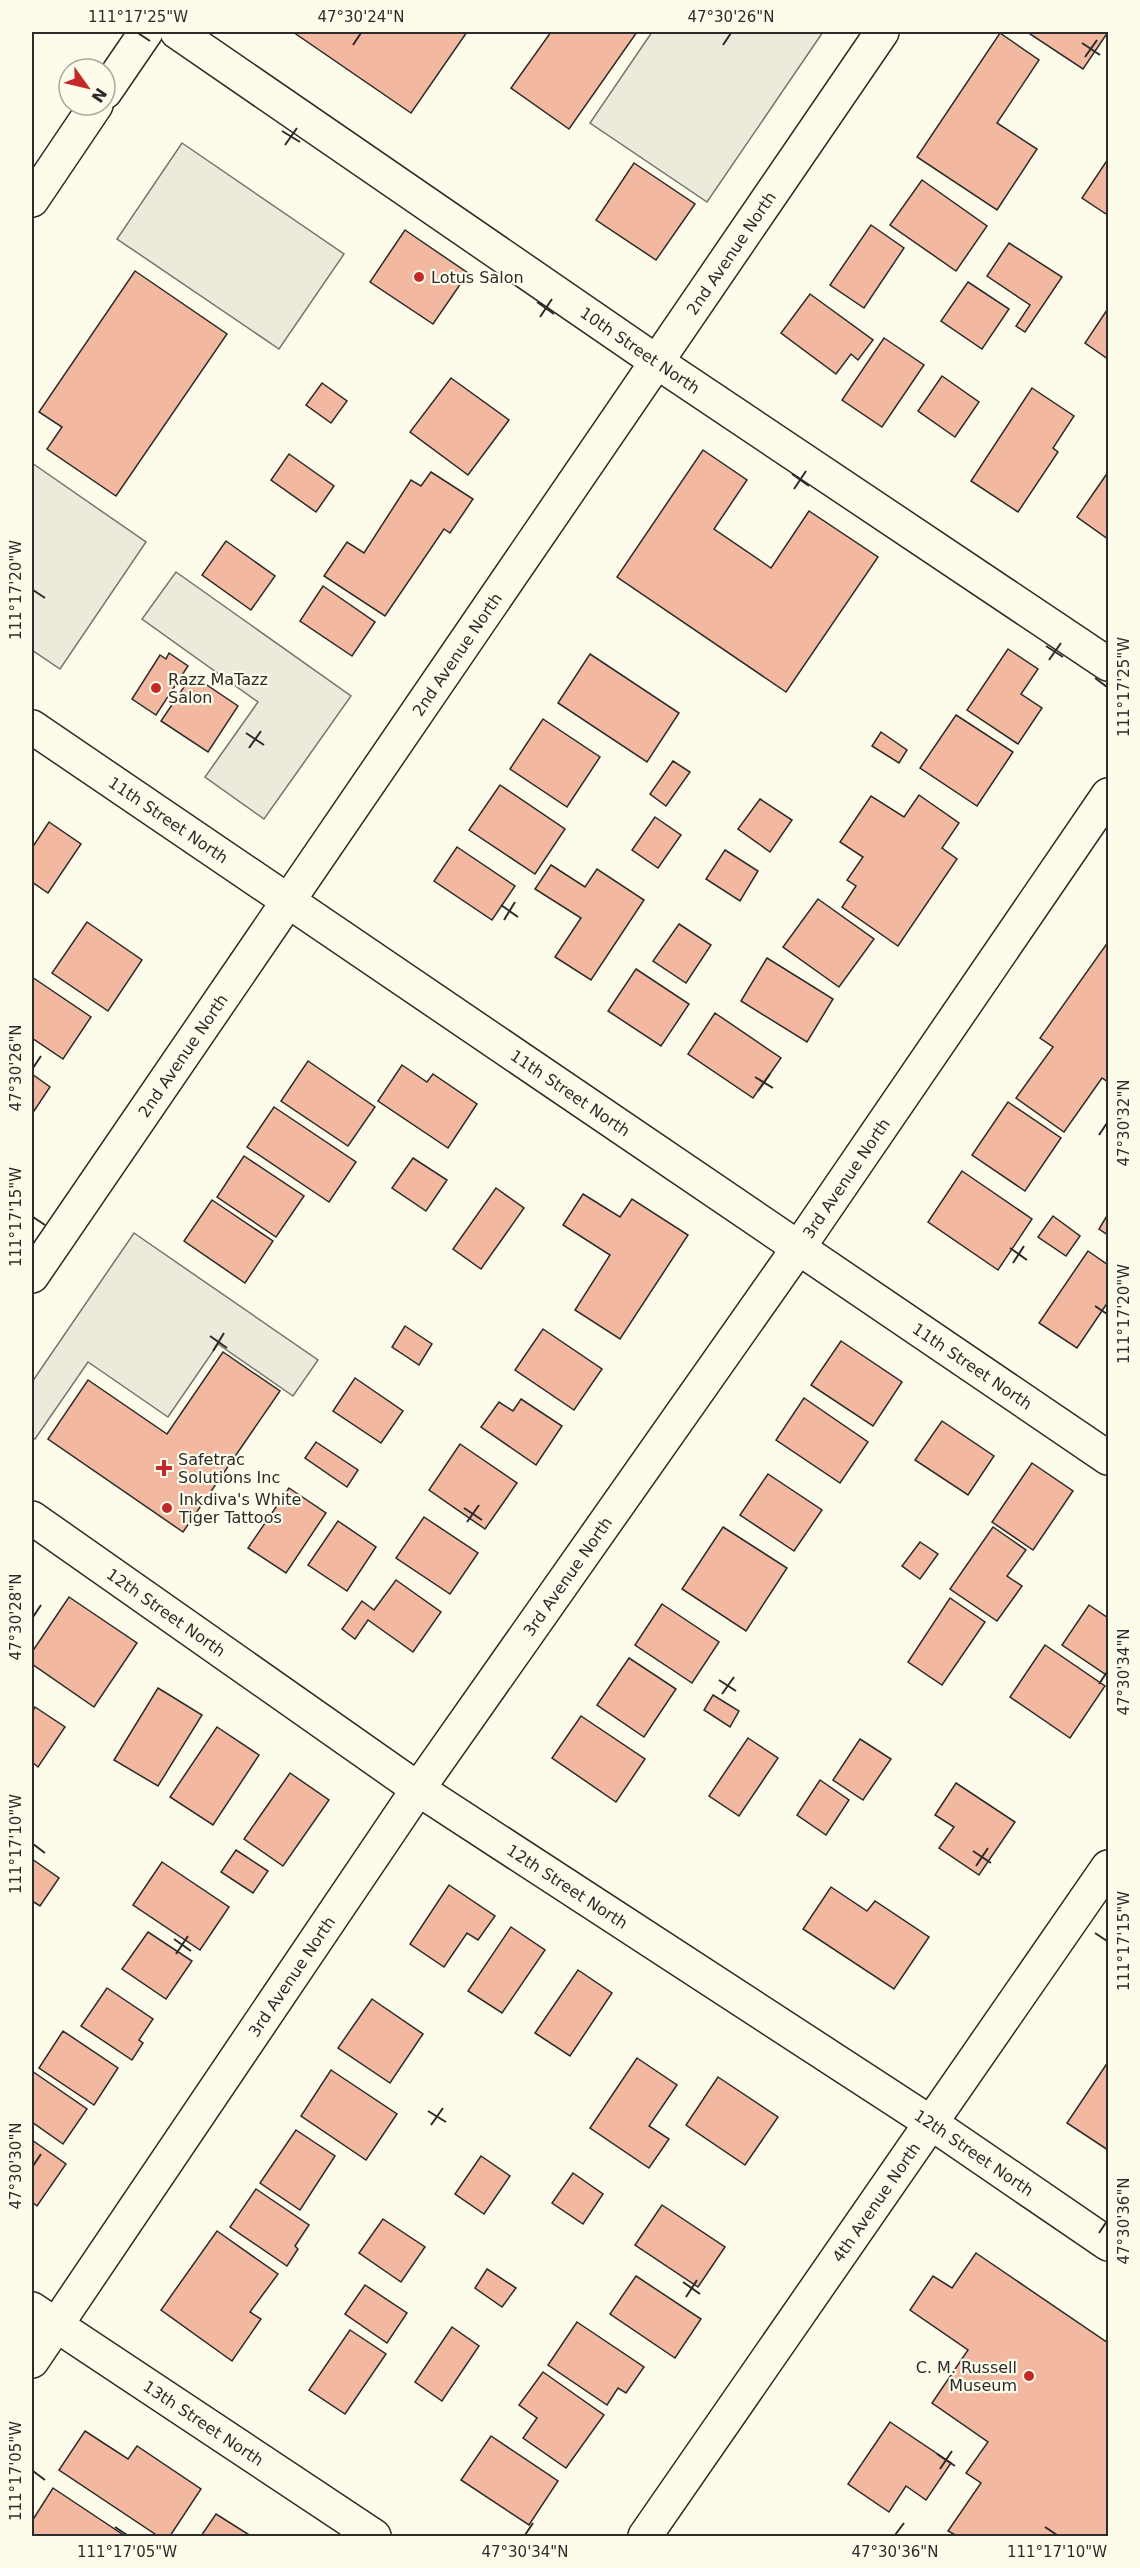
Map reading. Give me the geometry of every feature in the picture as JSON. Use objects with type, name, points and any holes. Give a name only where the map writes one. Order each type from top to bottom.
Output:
[{"type":"street","points":[[117,74],[146,32]]},
{"type":"street","name":"10th Street North","points":[[177,32],[657,362],[1108,664]]},
{"type":"street","name":"2nd Avenue North","points":[[32,1276],[882,32]]},
{"type":"street","points":[[32,200],[88,117]]},
{"type":"street","name":"11th Street North","points":[[32,727],[1108,1458]]},
{"type":"street","name":"3rd Avenue North","points":[[32,2361],[44,2318],[799,1247],[1108,795]]},
{"type":"street","name":"12th Street North","points":[[32,1518],[418,1789],[931,2123],[1108,2244]]},
{"type":"street","name":"4th Avenue North","points":[[645,2536],[1108,1867]]},
{"type":"street","name":"13th Street North","points":[[44,2318],[374,2536]]},
{"type":"shaded area","points":[[652,32],[823,32],[707,202],[590,123]]},
{"type":"shaded area","points":[[182,143],[344,254],[279,349],[117,239]]},
{"type":"shaded area","points":[[32,463],[146,542],[60,669],[32,650]]},
{"type":"shaded area","points":[[176,572],[351,696],[264,819],[205,777],[258,702],[142,619]]},
{"type":"shaded area","points":[[134,1233],[318,1360],[293,1396],[218,1344],[168,1417],[88,1362],[35,1439],[32,1437],[32,1382]]},
{"type":"building","points":[[293,32],[467,32],[411,113]]},
{"type":"building","points":[[551,32],[637,32],[569,129],[511,88]]},
{"type":"building","points":[[1027,32],[1108,32],[1083,69]]},
{"type":"building","points":[[1000,33],[1039,60],[997,123],[1037,149],[997,210],[917,157]]},
{"type":"building","points":[[1108,159],[1108,210],[1106,214],[1082,198]]},
{"type":"building","points":[[634,163],[695,204],[656,260],[596,220]]},
{"type":"building","points":[[922,180],[987,226],[956,271],[890,225]]},
{"type":"building","points":[[871,225],[904,248],[864,308],[830,285]]},
{"type":"building","points":[[405,230],[468,273],[433,324],[370,282]]},
{"type":"building","points":[[1009,243],[1062,277],[1025,332],[1016,326],[1030,305],[987,276]]},
{"type":"building","points":[[135,271],[227,334],[116,496],[47,449],[62,427],[39,412]]},
{"type":"building","points":[[968,282],[1009,309],[982,349],[941,321]]},
{"type":"building","points":[[810,294],[873,340],[858,360],[851,354],[836,374],[781,333]]},
{"type":"building","points":[[1108,311],[1108,359],[1085,343]]},
{"type":"building","points":[[884,338],[924,365],[882,427],[842,400]]},
{"type":"building","points":[[942,376],[979,402],[955,437],[918,411]]},
{"type":"building","points":[[451,378],[509,420],[468,475],[410,432]]},
{"type":"building","points":[[322,383],[347,401],[331,423],[306,405]]},
{"type":"building","points":[[1032,388],[1074,416],[1053,448],[1058,452],[1018,512],[971,481]]},
{"type":"building","points":[[703,450],[747,480],[714,529],[771,568],[809,511],[878,557],[786,692],[617,577]]},
{"type":"building","points":[[289,454],[334,486],[316,512],[271,480]]},
{"type":"building","points":[[431,472],[473,499],[450,533],[444,529],[385,616],[324,576],[347,542],[364,553],[411,480],[421,486]]},
{"type":"building","points":[[1106,475],[1108,477],[1108,539],[1077,517]]},
{"type":"building","points":[[226,541],[275,576],[251,610],[202,575]]},
{"type":"building","points":[[323,586],[375,622],[352,656],[300,621]]},
{"type":"building","points":[[1008,649],[1038,669],[1021,694],[1042,708],[1018,744],[967,710]]},
{"type":"building","points":[[169,653],[188,666],[156,715],[132,699],[160,655],[166,659]]},
{"type":"building","points":[[590,654],[679,713],[647,762],[558,703]]},
{"type":"building","points":[[192,675],[238,706],[208,752],[161,721]]},
{"type":"building","points":[[956,715],[1013,752],[977,806],[920,768]]},
{"type":"building","points":[[543,719],[600,757],[567,807],[510,769]]},
{"type":"building","points":[[881,732],[907,750],[899,763],[872,746]]},
{"type":"building","points":[[673,761],[690,772],[666,806],[650,794]]},
{"type":"building","points":[[500,785],[565,829],[535,874],[469,830]]},
{"type":"building","points":[[919,795],[959,823],[942,848],[957,859],[898,946],[842,907],[856,886],[847,880],[863,857],[840,842],[871,796],[904,817]]},
{"type":"building","points":[[760,799],[792,820],[770,852],[738,829]]},
{"type":"building","points":[[655,817],[681,835],[658,868],[632,850]]},
{"type":"building","points":[[49,822],[81,844],[48,893],[32,882],[32,848]]},
{"type":"building","points":[[457,847],[515,886],[492,920],[434,881]]},
{"type":"building","points":[[725,850],[758,871],[740,901],[706,879]]},
{"type":"building","points":[[551,865],[585,887],[597,869],[644,900],[591,980],[555,957],[581,918],[535,889]]},
{"type":"building","points":[[818,899],[874,939],[839,987],[783,947]]},
{"type":"building","points":[[87,922],[142,960],[108,1011],[52,973]]},
{"type":"building","points":[[679,924],[711,945],[686,983],[653,961]]},
{"type":"building","points":[[1108,942],[1108,1082],[1102,1078],[1064,1132],[1016,1098],[1053,1047],[1040,1038]]},
{"type":"building","points":[[767,958],[833,999],[807,1042],[741,1001]]},
{"type":"building","points":[[636,969],[689,1004],[661,1046],[608,1011]]},
{"type":"building","points":[[32,977],[91,1017],[63,1059],[32,1038]]},
{"type":"building","points":[[715,1013],[781,1058],[753,1098],[688,1054]]},
{"type":"building","points":[[308,1061],[375,1107],[348,1146],[281,1101]]},
{"type":"building","points":[[402,1065],[427,1082],[433,1074],[477,1104],[448,1148],[378,1101]]},
{"type":"building","points":[[32,1074],[50,1087],[32,1114]]},
{"type":"building","points":[[1008,1102],[1061,1138],[1025,1191],[972,1155]]},
{"type":"building","points":[[274,1107],[356,1162],[329,1202],[247,1147]]},
{"type":"building","points":[[244,1156],[304,1196],[276,1237],[217,1197]]},
{"type":"building","points":[[413,1158],[447,1180],[426,1211],[392,1188]]},
{"type":"building","points":[[962,1171],[1032,1219],[998,1270],[928,1222]]},
{"type":"building","points":[[496,1188],[524,1208],[481,1269],[453,1249]]},
{"type":"building","points":[[583,1194],[620,1217],[632,1199],[688,1235],[620,1339],[575,1310],[610,1255],[563,1225]]},
{"type":"building","points":[[212,1200],[273,1241],[245,1283],[184,1241]]},
{"type":"building","points":[[1108,1214],[1108,1235],[1099,1229]]},
{"type":"building","points":[[1053,1216],[1080,1236],[1066,1256],[1038,1237]]},
{"type":"building","points":[[1088,1251],[1108,1265],[1108,1302],[1077,1348],[1039,1323]]},
{"type":"building","points":[[405,1326],[432,1344],[419,1365],[392,1347]]},
{"type":"building","points":[[543,1329],[602,1369],[574,1410],[515,1370]]},
{"type":"building","points":[[841,1341],[902,1382],[873,1426],[811,1385]]},
{"type":"building","points":[[223,1352],[280,1391],[183,1532],[48,1439],[88,1380],[167,1434]]},
{"type":"building","points":[[355,1378],[403,1411],[381,1443],[333,1411]]},
{"type":"building","points":[[804,1398],[868,1442],[840,1483],[776,1440]]},
{"type":"building","points":[[521,1399],[562,1426],[536,1465],[481,1427],[499,1402],[513,1411]]},
{"type":"building","points":[[942,1421],[994,1456],[968,1495],[915,1460]]},
{"type":"building","points":[[316,1442],[358,1470],[347,1487],[305,1458]]},
{"type":"building","points":[[460,1444],[517,1483],[485,1529],[429,1490]]},
{"type":"building","points":[[1032,1463],[1073,1491],[1033,1550],[992,1522]]},
{"type":"building","points":[[768,1474],[822,1510],[794,1551],[740,1515]]},
{"type":"building","points":[[289,1488],[326,1513],[286,1573],[248,1548]]},
{"type":"building","points":[[424,1517],[478,1553],[450,1594],[396,1558]]},
{"type":"building","points":[[338,1521],[376,1547],[347,1591],[308,1565]]},
{"type":"building","points":[[723,1527],[787,1568],[746,1631],[682,1589]]},
{"type":"building","points":[[993,1527],[1026,1550],[1007,1576],[1022,1586],[997,1621],[950,1589]]},
{"type":"building","points":[[920,1542],[938,1554],[920,1579],[902,1566]]},
{"type":"building","points":[[396,1580],[441,1612],[413,1652],[368,1620],[355,1639],[342,1629],[362,1601],[374,1610]]},
{"type":"building","points":[[69,1597],[137,1643],[94,1707],[32,1664],[32,1652]]},
{"type":"building","points":[[950,1598],[985,1622],[942,1685],[908,1662]]},
{"type":"building","points":[[662,1604],[719,1642],[692,1683],[635,1645]]},
{"type":"building","points":[[1089,1605],[1108,1618],[1108,1676],[1062,1645]]},
{"type":"building","points":[[1045,1645],[1105,1686],[1070,1738],[1010,1697]]},
{"type":"building","points":[[629,1658],[676,1689],[644,1737],[597,1705]]},
{"type":"building","points":[[158,1688],[202,1715],[158,1786],[114,1760]]},
{"type":"building","points":[[713,1695],[739,1711],[730,1727],[704,1710]]},
{"type":"building","points":[[35,1707],[65,1727],[38,1767],[32,1762],[32,1712]]},
{"type":"building","points":[[581,1716],[645,1759],[616,1802],[552,1758]]},
{"type":"building","points":[[217,1727],[259,1755],[213,1825],[170,1797]]},
{"type":"building","points":[[748,1738],[778,1758],[739,1816],[709,1796]]},
{"type":"building","points":[[860,1739],[891,1759],[863,1800],[833,1780]]},
{"type":"building","points":[[290,1773],[329,1800],[283,1866],[244,1839]]},
{"type":"building","points":[[820,1780],[849,1800],[826,1835],[797,1815]]},
{"type":"building","points":[[956,1783],[1015,1822],[979,1875],[939,1848],[954,1827],[935,1815]]},
{"type":"building","points":[[236,1850],[268,1871],[253,1893],[221,1872]]},
{"type":"building","points":[[32,1859],[59,1878],[40,1906],[32,1901]]},
{"type":"building","points":[[162,1862],[229,1907],[200,1950],[133,1905]]},
{"type":"building","points":[[449,1885],[495,1916],[478,1940],[467,1933],[444,1967],[410,1944]]},
{"type":"building","points":[[831,1887],[867,1911],[875,1901],[929,1937],[894,1989],[803,1929]]},
{"type":"building","points":[[511,1927],[545,1950],[502,2013],[468,1991]]},
{"type":"building","points":[[148,1932],[192,1961],[166,1999],[122,1969]]},
{"type":"building","points":[[578,1970],[612,1993],[570,2056],[535,2033]]},
{"type":"building","points":[[107,1988],[153,2019],[139,2040],[143,2043],[132,2060],[81,2026]]},
{"type":"building","points":[[372,1999],[423,2034],[390,2083],[338,2048]]},
{"type":"building","points":[[63,2031],[118,2068],[94,2105],[39,2068]]},
{"type":"building","points":[[637,2058],[677,2085],[649,2126],[669,2139],[649,2168],[590,2128]]},
{"type":"building","points":[[1108,2062],[1108,2150],[1067,2123]]},
{"type":"building","points":[[331,2070],[397,2114],[366,2160],[301,2116]]},
{"type":"building","points":[[32,2071],[87,2109],[63,2144],[32,2122]]},
{"type":"building","points":[[718,2077],[778,2117],[745,2165],[686,2125]]},
{"type":"building","points":[[296,2130],[335,2156],[300,2210],[260,2183]]},
{"type":"building","points":[[32,2140],[66,2164],[37,2206],[32,2202]]},
{"type":"building","points":[[481,2156],[510,2176],[484,2214],[455,2194]]},
{"type":"building","points":[[573,2173],[603,2194],[583,2224],[552,2203]]},
{"type":"building","points":[[256,2189],[309,2225],[295,2246],[298,2249],[287,2266],[230,2227]]},
{"type":"building","points":[[662,2205],[725,2247],[698,2287],[635,2245]]},
{"type":"building","points":[[383,2219],[425,2247],[401,2282],[359,2253]]},
{"type":"building","points":[[217,2231],[278,2274],[250,2312],[261,2319],[232,2361],[161,2310]]},
{"type":"building","name":"C. M. Russell Museum","points":[[976,2253],[1108,2343],[1108,2536],[957,2536],[948,2531],[981,2483],[966,2473],[988,2442],[932,2403],[968,2350],[910,2310],[933,2276],[952,2288]]},
{"type":"building","points":[[487,2269],[516,2288],[502,2307],[475,2288]]},
{"type":"building","points":[[636,2276],[701,2319],[675,2358],[610,2314]]},
{"type":"building","points":[[365,2285],[407,2313],[387,2343],[345,2314]]},
{"type":"building","points":[[577,2322],[644,2367],[626,2393],[618,2388],[607,2405],[548,2365]]},
{"type":"building","points":[[452,2327],[479,2346],[442,2401],[415,2382]]},
{"type":"building","points":[[350,2330],[386,2354],[345,2414],[309,2390]]},
{"type":"building","points":[[543,2372],[604,2415],[566,2468],[523,2438],[537,2418],[519,2405]]},
{"type":"building","points":[[890,2422],[951,2463],[926,2500],[906,2486],[889,2512],[848,2484]]},
{"type":"building","points":[[85,2431],[128,2459],[137,2446],[201,2489],[170,2536],[158,2536],[59,2470]]},
{"type":"building","points":[[491,2436],[558,2481],[529,2525],[461,2480]]},
{"type":"building","points":[[53,2488],[125,2536],[32,2536],[32,2521]]},
{"type":"building","points":[[216,2514],[251,2536],[201,2536]]},
{"type":"place","name":"Lotus Salon","points":[[419,277]]},
{"type":"place","name":"Razz MaTazz Salon","points":[[156,688]]},
{"type":"place","name":"Safetrac Solutions Inc","points":[[164,1468]]},
{"type":"place","name":"Inkdiva's White Tiger Tattoos","points":[[167,1508]]},
{"type":"place","name":"C. M. Russell Museum","points":[[1029,2376]]}]
